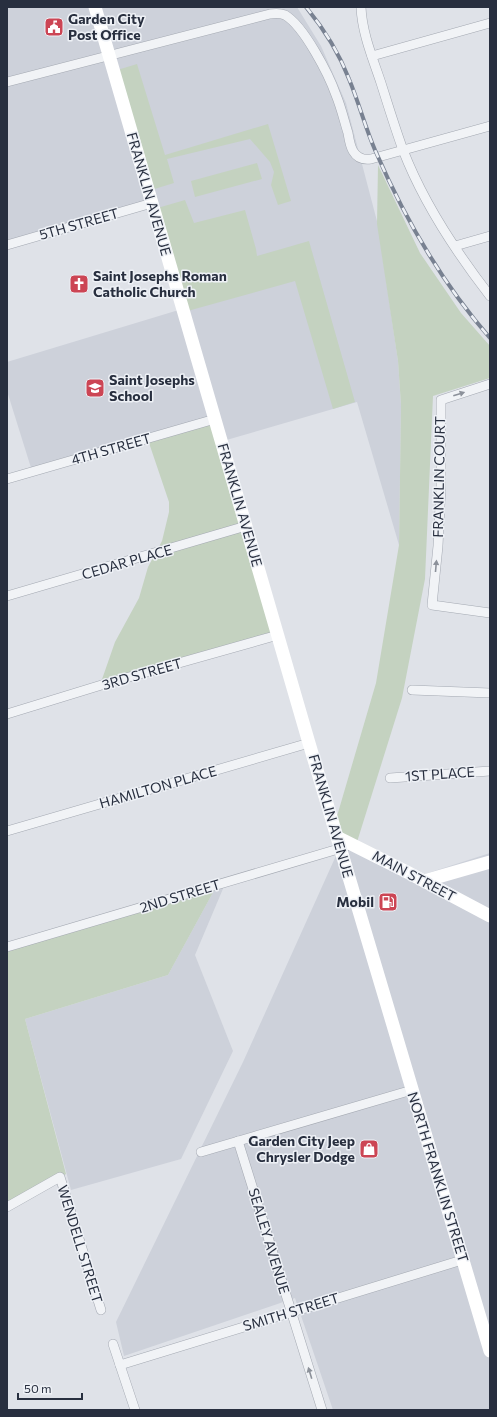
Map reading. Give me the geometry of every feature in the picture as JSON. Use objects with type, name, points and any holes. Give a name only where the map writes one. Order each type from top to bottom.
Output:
[{"type":"main road","name":"FRANKLIN AVENUE","points":[[95,7],[309,743],[343,843],[386,1003]]},
{"type":"main road","name":"MAIN STREET","points":[[343,843],[424,881],[490,916]]},
{"type":"main road","points":[[424,881],[490,862]]},
{"type":"main road","name":"NORTH FRANKLIN STREET","points":[[386,1003],[490,1351]]},
{"type":"street","points":[[361,7],[372,56],[403,150],[424,196],[467,266],[490,296]]},
{"type":"street","points":[[7,82],[270,14],[281,13],[298,28],[324,67],[336,94],[351,146],[355,154],[361,159],[368,160],[490,126]]},
{"type":"street","points":[[372,56],[490,22]]},
{"type":"street","name":"5TH STREET","points":[[7,245],[152,202]]},
{"type":"street","points":[[455,246],[490,236]]},
{"type":"street","name":"FRANKLIN COURT","points":[[490,384],[441,400],[441,486],[432,605],[490,613]]},
{"type":"street","name":"4TH STREET","points":[[7,479],[215,419]]},
{"type":"street","name":"CEDAR PLACE","points":[[7,596],[148,556],[246,526]]},
{"type":"street","name":"3RD STREET","points":[[7,714],[108,683],[278,635]]},
{"type":"street","points":[[412,690],[490,693]]},
{"type":"street","name":"HAMILTON PLACE","points":[[7,830],[309,743]]},
{"type":"street","name":"1ST PLACE","points":[[390,778],[490,771]]},
{"type":"street","name":"2ND STREET","points":[[7,947],[343,843]]},
{"type":"street","points":[[201,1152],[412,1090]]},
{"type":"street","name":"SEALEY AVENUE","points":[[238,1142],[322,1410]]},
{"type":"street","name":"WENDELL STREET","points":[[7,1207],[60,1177],[101,1310]]},
{"type":"street","name":"SMITH STREET","points":[[120,1365],[462,1260]]},
{"type":"street","points":[[113,1344],[135,1410]]},
{"type":"shaded area","points":[[7,7],[297,7],[321,46],[346,103],[378,225],[398,361],[401,405],[399,545],[357,402],[223,441],[216,416],[32,471],[7,391],[7,362],[182,309],[150,204],[7,246]]},
{"type":"shaded area","points":[[357,842],[425,874],[490,853],[490,1410],[333,1410],[295,1298],[124,1356],[116,1322],[243,1062],[339,849]]},
{"type":"shaded area","points":[[225,884],[195,955],[233,1051],[181,1159],[71,1190],[25,1019],[168,975],[216,887]]},
{"type":"green space","points":[[137,64],[165,155],[268,124],[291,201],[278,205],[271,185],[274,172],[270,162],[250,139],[167,159],[174,183],[148,191],[114,71]]},
{"type":"green space","points":[[257,163],[262,179],[195,197],[191,181]]},
{"type":"green space","points":[[378,165],[420,253],[461,313],[490,346],[490,378],[433,396],[425,579],[402,698],[357,842],[343,848],[335,823],[376,683],[399,545],[401,405],[398,361],[377,224]]},
{"type":"green space","points":[[185,200],[194,223],[245,210],[257,256],[309,241],[355,402],[333,409],[295,281],[184,312],[154,209]]},
{"type":"green space","points":[[216,416],[279,633],[100,685],[115,642],[139,598],[148,567],[162,541],[169,512],[169,502],[147,437]]},
{"type":"green space","points":[[216,887],[168,975],[25,1019],[66,1174],[7,1208],[7,947]]},
{"type":"railway","points":[[306,7],[325,33],[341,60],[353,88],[375,150],[411,224],[440,272],[472,317],[490,338]]},
{"type":"place","name":"Garden City Post Office","points":[[54,27]]},
{"type":"place","name":"Saint Josephs Roman Catholic Church","points":[[79,284]]},
{"type":"place","name":"Saint Josephs School","points":[[95,388]]},
{"type":"place","name":"Mobil","points":[[388,902]]},
{"type":"place","name":"Garden City Jeep Chrysler Dodge","points":[[369,1149]]}]
